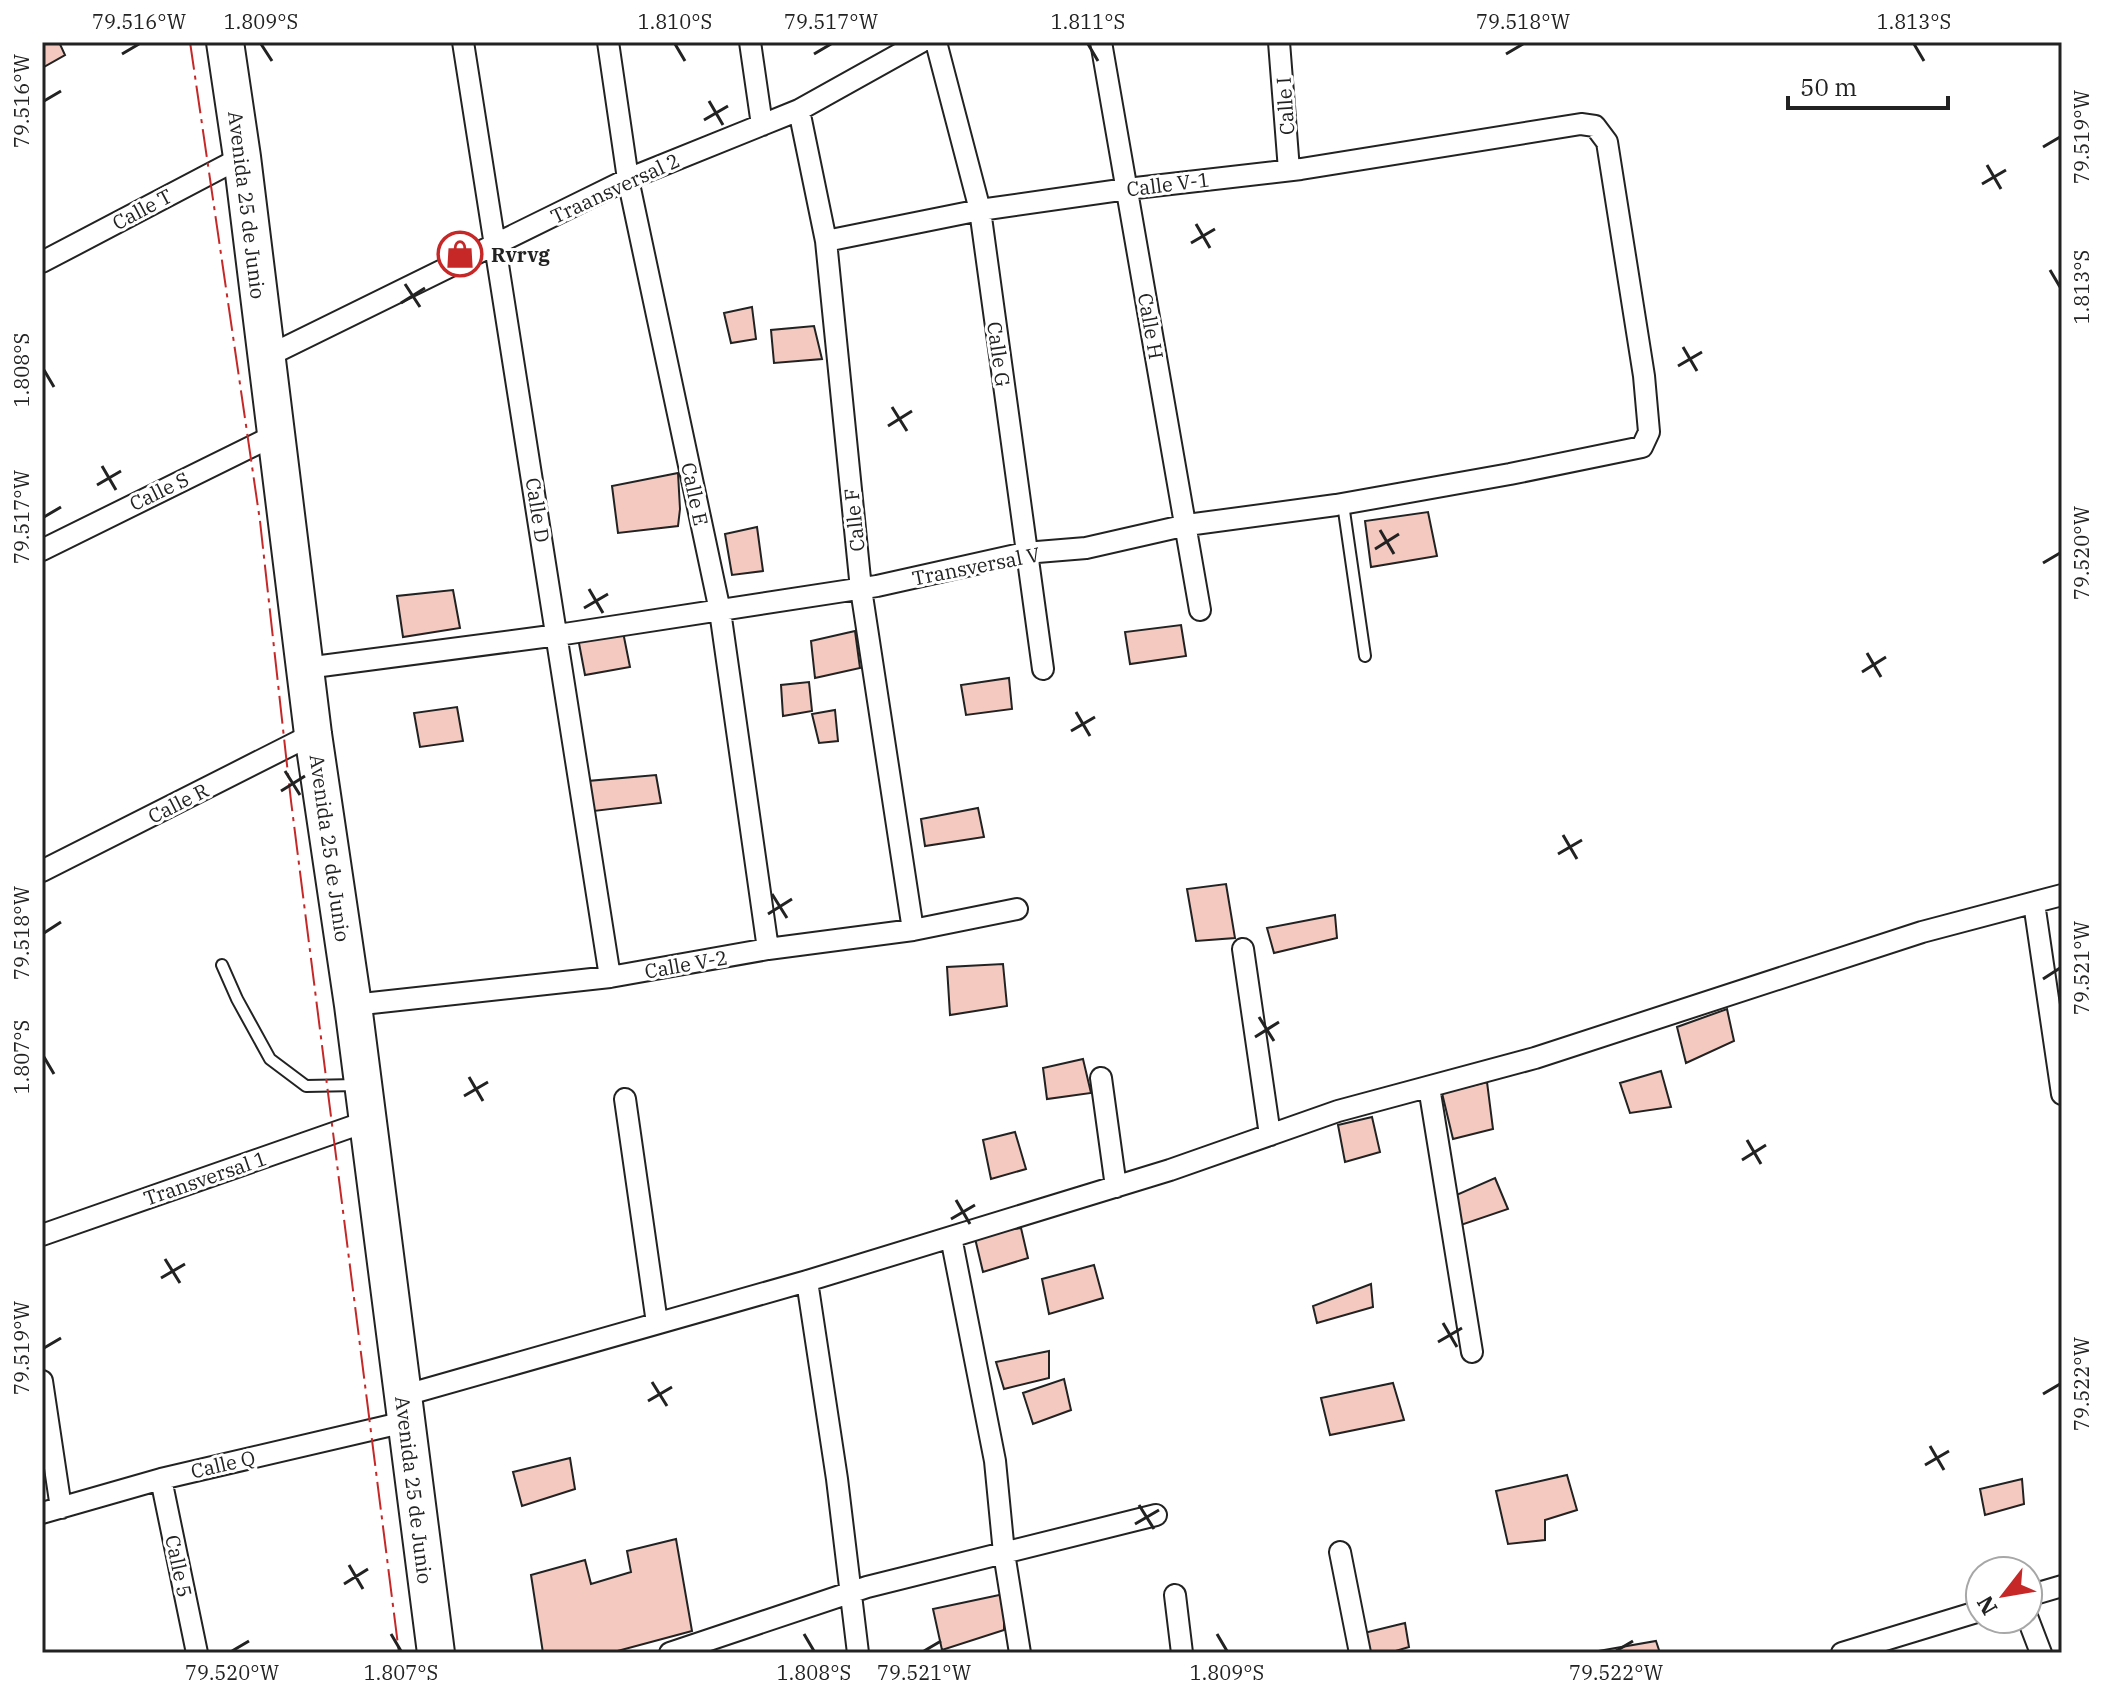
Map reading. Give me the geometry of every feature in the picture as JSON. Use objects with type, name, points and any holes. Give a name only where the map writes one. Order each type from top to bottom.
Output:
[{"type":"highway","name":"Avenida 25 de Junio","points":[[225,42],[313,734],[353,1005],[436,1653]]},
{"type":"street","name":"Calle D","points":[[463,42],[610,977]]},
{"type":"street","name":"Calle E","points":[[608,42],[628,179],[720,611],[768,949]]},
{"type":"street","points":[[750,42],[762,125]]},
{"type":"street","name":"Traansversal 2","points":[[266,357],[628,179],[799,110],[888,50],[921,42]]},
{"type":"street","name":"Calle G","points":[[936,42],[980,210],[1043,669]]},
{"type":"street","name":"Calle H","points":[[1101,42],[1200,610]]},
{"type":"street","name":"Calle I","points":[[1279,42],[1289,170]]},
{"type":"street","name":"Calle F","points":[[799,110],[826,241],[861,589],[913,930]]},
{"type":"street","name":"Calle V-1","points":[[826,241],[980,210],[1289,170],[1581,124],[1595,126],[1607,142],[1644,376],[1649,432],[1642,447]]},
{"type":"street","name":"Calle T","points":[[42,262],[242,157]]},
{"type":"street","name":"Calle S","points":[[42,550],[277,434]]},
{"type":"street","name":"Transversal V","points":[[306,668],[558,635],[861,589],[1025,553],[1086,548],[1187,525],[1343,503],[1642,447]]},
{"type":"street","name":"Calle R","points":[[42,871],[313,734]]},
{"type":"street","name":"Calle Q","points":[[51,1510],[404,1409],[657,1323],[1116,1187],[1338,1111],[1535,1058],[1922,932],[2062,895]]},
{"type":"street","points":[[2034,903],[2062,1094]]},
{"type":"street","name":"Calle V-2","points":[[353,1005],[610,977],[768,949],[913,930],[1017,909]]},
{"type":"street","points":[[1243,949],[1270,1135]]},
{"type":"street","points":[[1101,1078],[1116,1187]]},
{"type":"street","points":[[1429,1087],[1472,1352]]},
{"type":"street","points":[[625,1099],[657,1323]]},
{"type":"street","name":"Transversal 1","points":[[42,1235],[368,1121]]},
{"type":"street","points":[[951,1237],[995,1461],[1004,1553],[1020,1653]]},
{"type":"street","points":[[807,1281],[837,1479],[858,1653]]},
{"type":"street","points":[[42,1381],[51,1510]]},
{"type":"street","name":"Calle 5","points":[[161,1479],[197,1653]]},
{"type":"street","points":[[670,1653],[699,1649],[849,1593],[1156,1515]]},
{"type":"street","points":[[1340,1552],[1360,1653]]},
{"type":"street","points":[[1175,1595],[1182,1653]]},
{"type":"street","points":[[1842,1653],[1964,1616]]},
{"type":"lane","points":[[1343,503],[1365,656]]},
{"type":"lane","points":[[222,965],[270,1059],[306,1086],[363,1085]]},
{"type":"building","points":[[42,42],[59,42],[65,55],[42,68]]},
{"type":"building","points":[[752,307],[756,339],[731,343],[724,313]]},
{"type":"building","points":[[814,326],[822,359],[774,363],[771,330]]},
{"type":"building","points":[[678,473],[678,526],[618,533],[612,486]]},
{"type":"building","points":[[1428,512],[1437,556],[1371,567],[1365,521]]},
{"type":"building","points":[[757,527],[763,571],[732,575],[725,534]]},
{"type":"building","points":[[453,590],[460,628],[403,637],[397,596]]},
{"type":"building","points":[[1181,625],[1186,656],[1130,664],[1125,632]]},
{"type":"building","points":[[855,631],[860,668],[815,678],[811,641]]},
{"type":"building","points":[[623,632],[630,667],[585,675],[578,638]]},
{"type":"building","points":[[1009,678],[1012,709],[966,715],[961,685]]},
{"type":"building","points":[[809,682],[812,711],[783,716],[781,685]]},
{"type":"building","points":[[457,707],[463,741],[420,747],[414,713]]},
{"type":"building","points":[[835,710],[838,741],[819,743],[812,714]]},
{"type":"building","points":[[656,775],[661,803],[594,811],[588,781]]},
{"type":"building","points":[[978,808],[984,837],[925,846],[921,819]]},
{"type":"building","points":[[1226,884],[1235,938],[1196,941],[1187,889]]},
{"type":"building","points":[[1335,915],[1337,938],[1274,953],[1267,928]]},
{"type":"building","points":[[1003,964],[1007,1006],[950,1015],[947,967]]},
{"type":"building","points":[[1727,1009],[1734,1041],[1686,1063],[1677,1027]]},
{"type":"building","points":[[1083,1059],[1091,1093],[1047,1099],[1043,1068]]},
{"type":"building","points":[[1661,1071],[1671,1107],[1630,1113],[1620,1083]]},
{"type":"building","points":[[1487,1082],[1493,1129],[1453,1139],[1442,1093]]},
{"type":"building","points":[[1372,1117],[1380,1152],[1345,1162],[1338,1125]]},
{"type":"building","points":[[1015,1132],[1026,1169],[991,1179],[983,1140]]},
{"type":"building","points":[[1495,1178],[1508,1209],[1458,1226],[1454,1196]]},
{"type":"building","points":[[1021,1228],[1028,1258],[983,1272],[974,1234]]},
{"type":"building","points":[[1094,1265],[1103,1298],[1049,1314],[1042,1279]]},
{"type":"building","points":[[1371,1284],[1373,1307],[1317,1323],[1313,1306]]},
{"type":"building","points":[[1049,1351],[1049,1378],[1004,1389],[996,1362]]},
{"type":"building","points":[[1064,1379],[1071,1410],[1033,1424],[1023,1393]]},
{"type":"building","points":[[1393,1383],[1404,1420],[1330,1435],[1321,1398]]},
{"type":"building","points":[[570,1458],[575,1489],[522,1506],[513,1472]]},
{"type":"building","points":[[1567,1475],[1577,1510],[1545,1520],[1545,1540],[1508,1544],[1496,1491]]},
{"type":"building","points":[[2022,1479],[2024,1504],[1985,1515],[1980,1489]]},
{"type":"building","points":[[676,1539],[692,1631],[610,1653],[543,1653],[531,1575],[585,1560],[591,1584],[631,1572],[627,1551]]},
{"type":"building","points":[[1004,1594],[1004,1630],[942,1650],[933,1609]]},
{"type":"building","points":[[1405,1623],[1409,1647],[1389,1653],[1369,1653],[1364,1633]]},
{"type":"building","points":[[1656,1641],[1660,1653],[1587,1653]]},
{"type":"power","points":[[190,42],[260,521],[291,801],[399,1653]]},
{"type":"place","name":"Rvrvg","points":[[460,254]]}]
